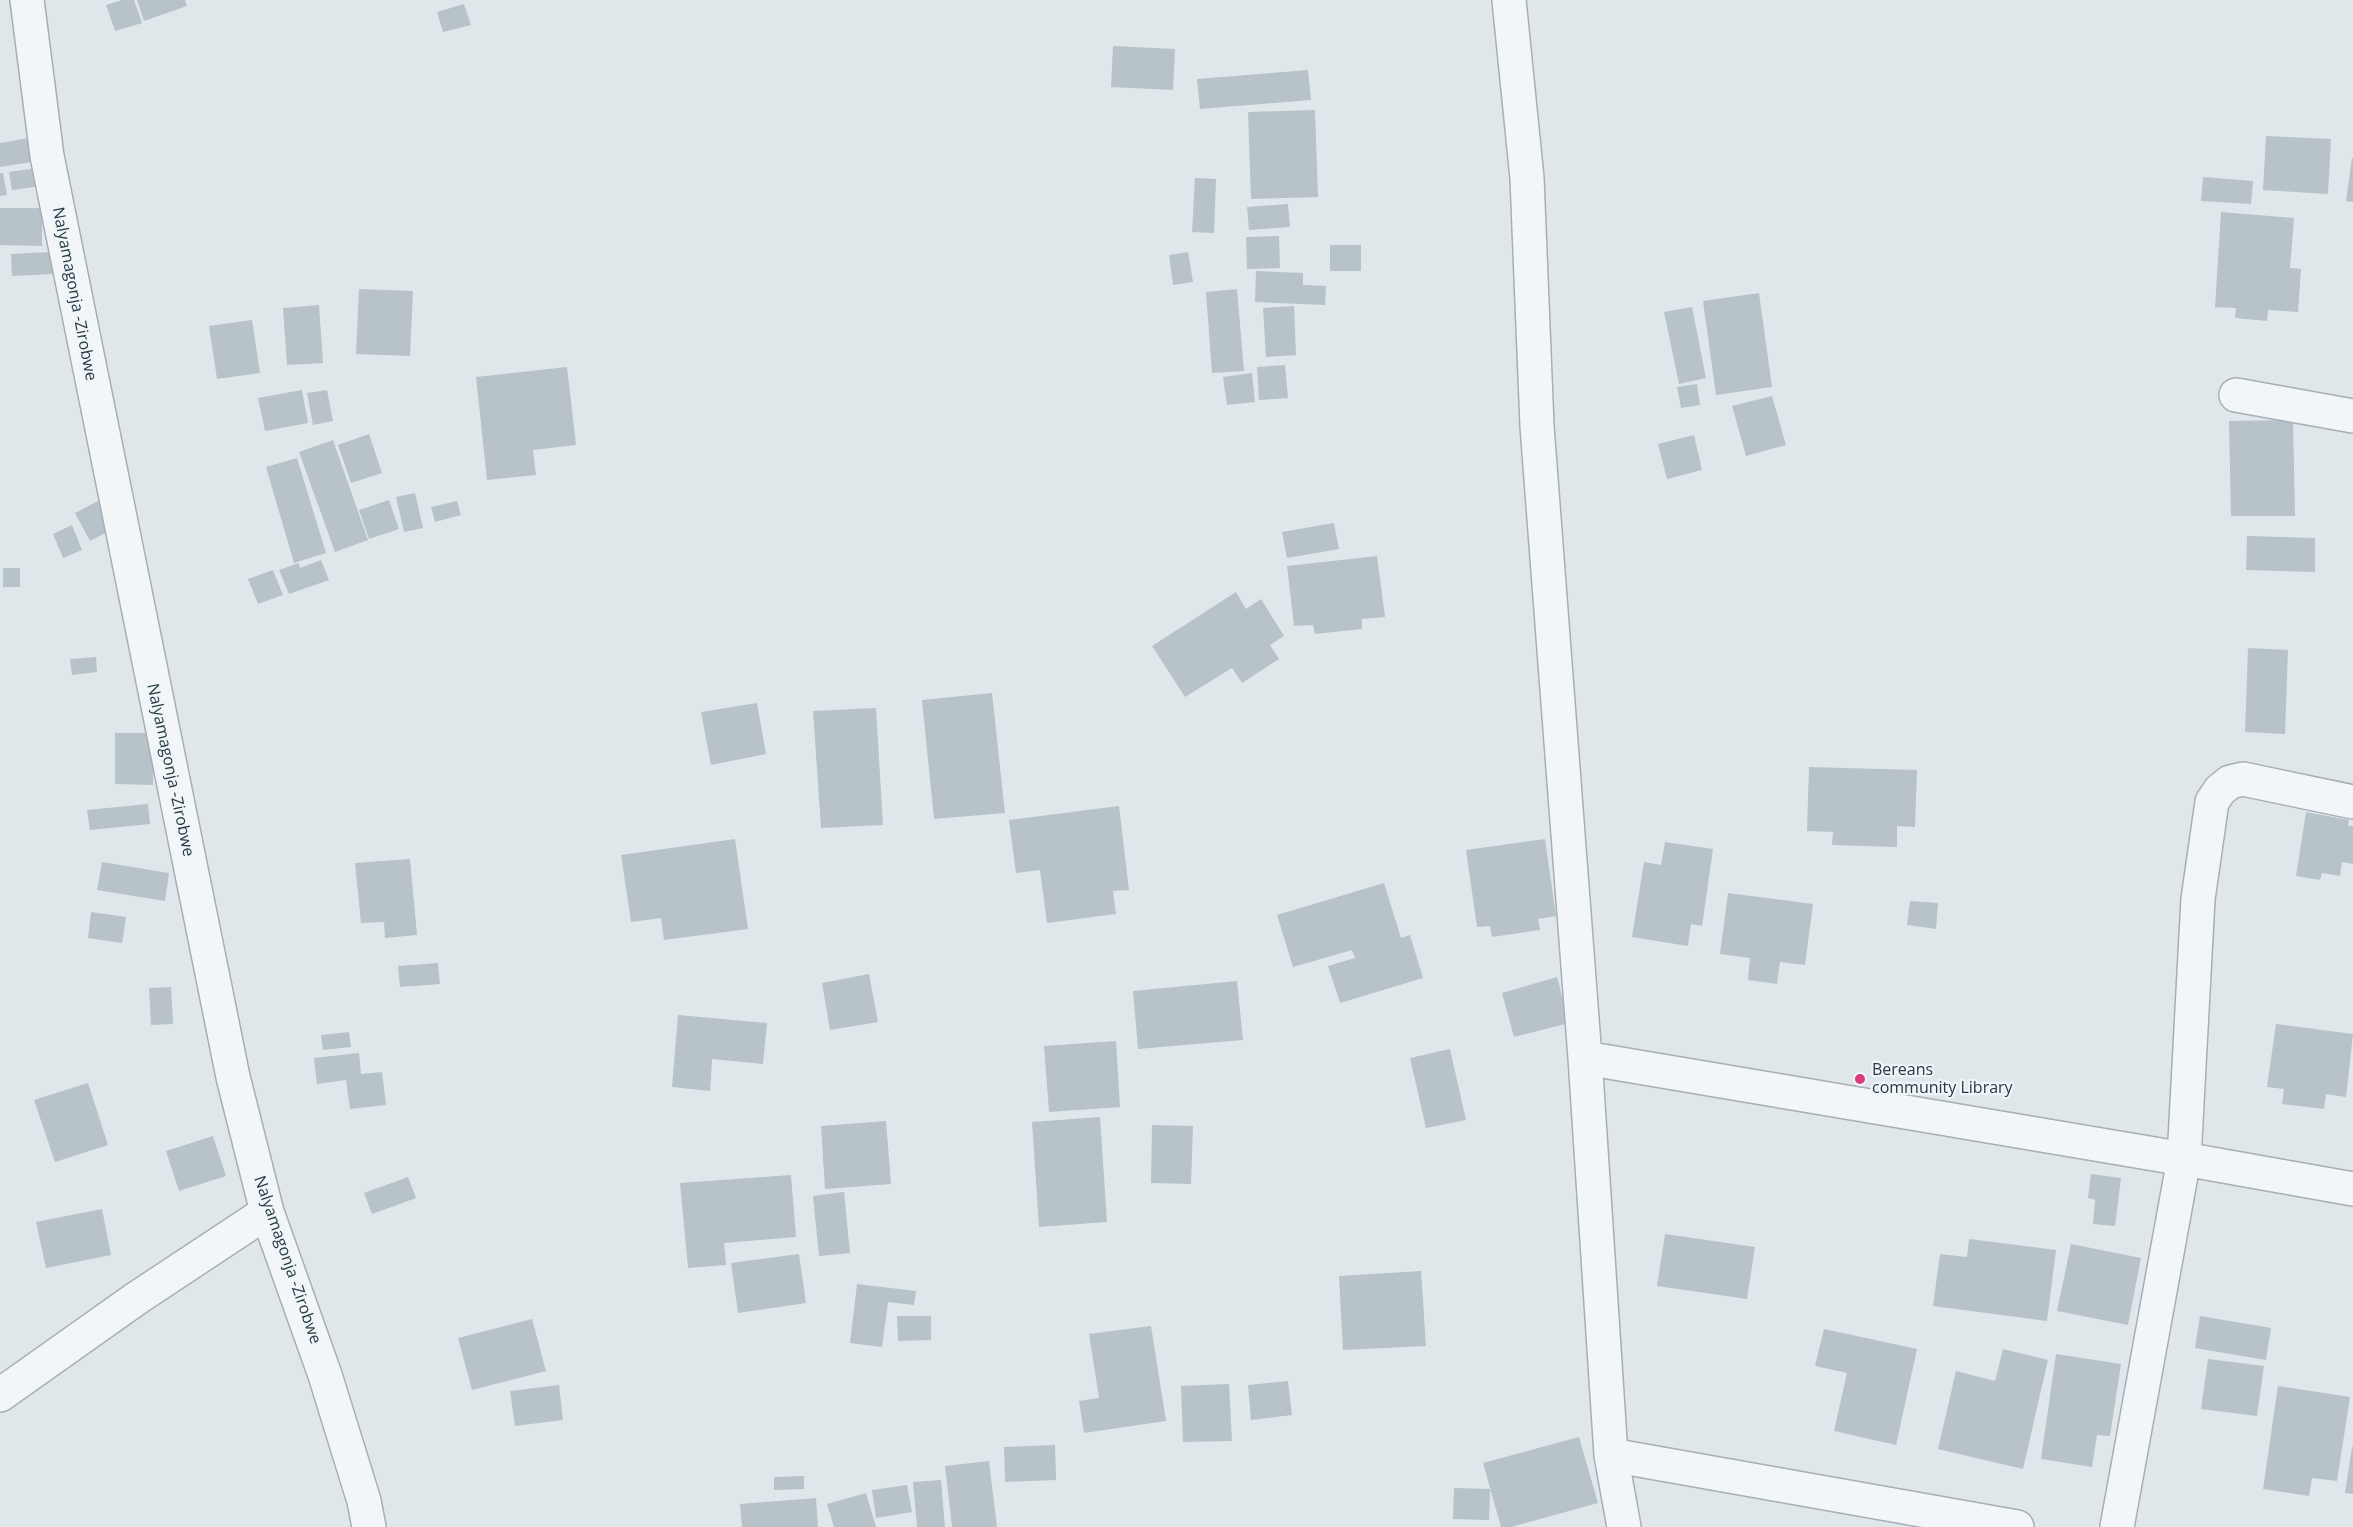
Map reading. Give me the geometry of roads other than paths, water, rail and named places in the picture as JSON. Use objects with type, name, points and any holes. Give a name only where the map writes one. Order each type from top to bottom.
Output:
[{"type":"street","name":"Nalyamagonja -Zirobwe","points":[[27,0],[49,168],[233,1077],[267,1212],[325,1375],[364,1501],[369,1527]]},
{"type":"street","points":[[1509,0],[1527,178],[1537,426],[1585,1058],[1611,1455],[1624,1527]]},
{"type":"street","points":[[2236,395],[2353,416]]},
{"type":"street","points":[[2117,1527],[2184,1159],[2198,899],[2212,802],[2230,782],[2242,779],[2353,802]]},
{"type":"street","points":[[1585,1058],[2184,1159],[2353,1190]]},
{"type":"street","points":[[0,1395],[137,1298],[267,1212]]},
{"type":"street","points":[[1611,1455],[2016,1527]]},
{"type":"place","name":"Bereans community Library","points":[[1860,1079]]}]
